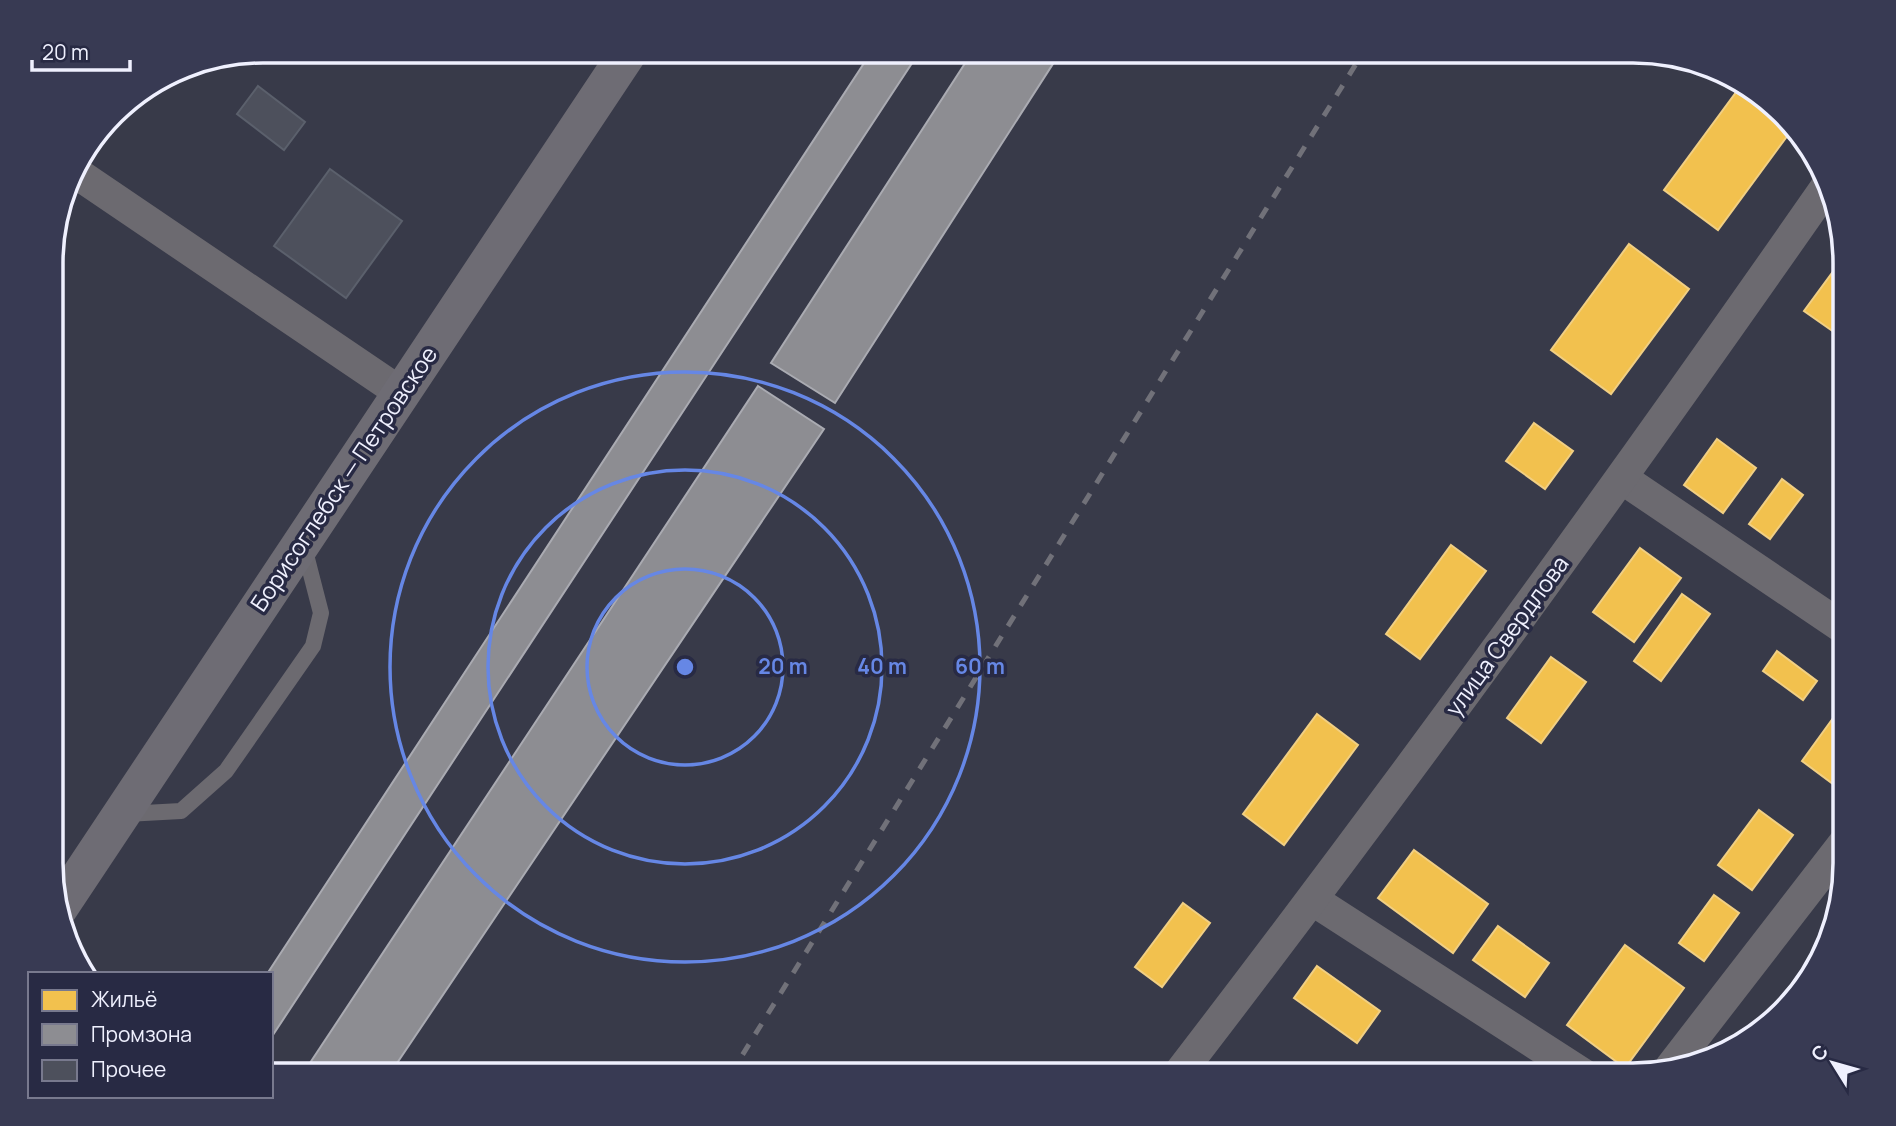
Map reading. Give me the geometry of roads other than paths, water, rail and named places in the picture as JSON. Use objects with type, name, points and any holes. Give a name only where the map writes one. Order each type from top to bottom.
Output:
[{"type":"street","name":"Борисоглебск — Петровское","points":[[66,897],[621,63]]},
{"type":"street","points":[[83,177],[401,393]]},
{"type":"street","name":"улица Свердлова","points":[[1187,1063],[1313,900],[1623,479],[1821,195]]},
{"type":"street","points":[[1623,479],[1833,621]]},
{"type":"street","points":[[1679,1057],[1833,858]]},
{"type":"street","points":[[1313,900],[1565,1063]]},
{"type":"lane","points":[[120,814],[181,811],[226,771],[313,646],[321,613],[302,541]]},
{"type":"railway","points":[[737,1063],[1357,63]]}]
